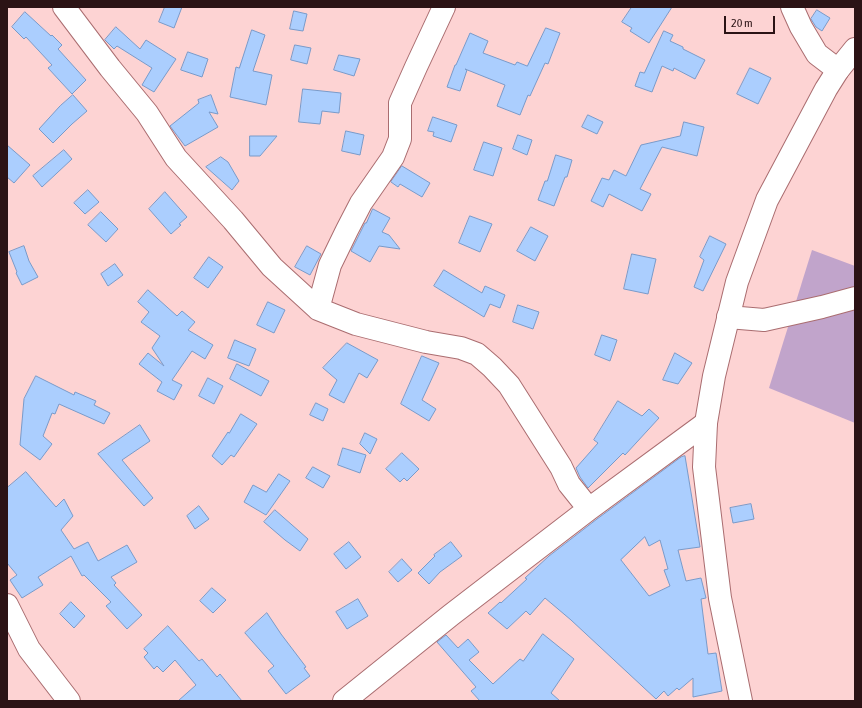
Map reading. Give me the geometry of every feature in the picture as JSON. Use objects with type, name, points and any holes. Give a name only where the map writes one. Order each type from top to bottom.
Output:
[{"type":"street","points":[[64,7],[110,68],[147,113],[176,158],[229,216],[272,267],[318,309],[356,324],[426,342],[460,348],[477,354],[509,385],[561,467],[569,484],[589,509]]},
{"type":"street","points":[[318,309],[330,265],[347,230],[361,203],[393,157],[400,139],[400,103],[444,7]]},
{"type":"street","points":[[792,7],[801,27],[817,54],[838,70]]},
{"type":"street","points":[[741,701],[720,598],[704,467],[706,423],[714,376],[737,282],[767,200],[838,70],[855,49]]},
{"type":"street","points":[[728,317],[764,320],[855,298]]},
{"type":"street","points":[[344,701],[451,615],[589,509],[706,423]]},
{"type":"street","points":[[7,605],[30,649],[69,701]]},
{"type":"shaded area","points":[[812,250],[855,266],[855,423],[769,388]]},
{"type":"building","points":[[165,7],[182,7],[174,28],[159,22]]},
{"type":"building","points":[[632,7],[672,7],[649,43],[630,31],[632,28],[622,22]]},
{"type":"building","points":[[817,10],[830,18],[822,31],[816,27],[811,19]]},
{"type":"building","points":[[294,11],[307,14],[303,31],[290,29]]},
{"type":"building","points":[[25,12],[62,45],[58,49],[86,80],[72,94],[48,68],[52,65],[26,37],[24,39],[12,27]]},
{"type":"building","points":[[116,27],[140,49],[146,40],[176,59],[154,92],[142,85],[152,68],[117,46],[114,49],[105,40]]},
{"type":"building","points":[[546,28],[560,33],[548,64],[545,63],[530,96],[528,95],[520,115],[497,106],[505,85],[465,69],[467,70],[460,91],[447,87],[455,65],[470,33],[488,41],[483,53],[515,65],[517,62],[527,66]]},
{"type":"building","points":[[252,30],[265,35],[253,71],[272,75],[266,105],[230,97],[236,67],[239,68]]},
{"type":"building","points":[[664,31],[673,35],[670,41],[705,60],[695,79],[674,68],[673,71],[662,66],[652,92],[635,86],[640,72],[644,73]]},
{"type":"building","points":[[295,45],[311,48],[307,64],[291,60]]},
{"type":"building","points":[[188,52],[208,59],[202,77],[181,70]]},
{"type":"building","points":[[339,55],[360,59],[354,76],[334,70]]},
{"type":"building","points":[[750,68],[771,78],[758,104],[737,94]]},
{"type":"building","points":[[303,89],[341,93],[339,113],[322,111],[320,124],[299,122]]},
{"type":"building","points":[[73,95],[87,111],[53,143],[39,129],[60,106]]},
{"type":"building","points":[[211,95],[218,114],[209,112],[218,127],[185,146],[170,126],[199,103],[198,100]]},
{"type":"building","points":[[588,115],[603,122],[597,134],[582,127]]},
{"type":"building","points":[[433,117],[457,125],[451,142],[433,136],[434,132],[428,131]]},
{"type":"building","points":[[684,122],[704,127],[697,156],[662,147],[640,189],[651,194],[642,211],[609,194],[603,207],[591,201],[602,178],[609,180],[614,170],[626,176],[641,145],[680,136]]},
{"type":"building","points":[[346,131],[364,135],[360,155],[342,151]]},
{"type":"building","points":[[518,135],[532,140],[527,155],[513,149]]},
{"type":"building","points":[[250,136],[277,136],[260,156],[250,156]]},
{"type":"building","points":[[484,142],[502,148],[493,176],[474,170]]},
{"type":"building","points":[[7,145],[30,165],[14,183],[7,177]]},
{"type":"building","points":[[64,150],[72,159],[42,187],[33,176]]},
{"type":"building","points":[[556,155],[572,160],[567,177],[565,177],[554,206],[538,200],[545,181],[547,181]]},
{"type":"building","points":[[221,157],[228,162],[239,181],[232,190],[206,167]]},
{"type":"building","points":[[402,166],[430,183],[422,197],[400,184],[398,187],[391,182]]},
{"type":"building","points":[[88,190],[99,202],[85,214],[74,203]]},
{"type":"building","points":[[165,192],[187,217],[171,234],[149,209]]},
{"type":"building","points":[[373,209],[390,218],[382,232],[389,235],[400,249],[379,246],[370,262],[351,251]]},
{"type":"building","points":[[101,212],[118,229],[106,242],[88,225]]},
{"type":"building","points":[[470,216],[492,224],[480,252],[459,243]]},
{"type":"building","points":[[531,227],[548,236],[535,261],[517,251]]},
{"type":"building","points":[[710,236],[726,244],[703,291],[694,287],[704,260],[700,257]]},
{"type":"building","points":[[24,246],[29,261],[38,277],[22,285],[9,252]]},
{"type":"building","points":[[307,246],[321,254],[310,275],[295,267]]},
{"type":"building","points":[[632,254],[656,259],[648,294],[624,289]]},
{"type":"building","points":[[209,257],[223,267],[208,288],[194,278]]},
{"type":"building","points":[[115,264],[123,275],[108,286],[101,274]]},
{"type":"building","points":[[444,270],[482,293],[485,286],[505,295],[500,308],[490,304],[484,317],[434,286]]},
{"type":"building","points":[[148,290],[177,316],[182,311],[195,322],[188,330],[213,345],[205,359],[192,351],[172,380],[182,385],[174,400],[157,391],[162,382],[139,364],[148,353],[164,366],[152,348],[160,336],[141,322],[149,312],[138,302]]},
{"type":"building","points":[[268,302],[285,310],[274,333],[257,325]]},
{"type":"building","points":[[518,305],[539,312],[533,329],[513,322]]},
{"type":"building","points":[[602,335],[617,340],[610,361],[595,355]]},
{"type":"building","points":[[235,340],[256,349],[249,366],[228,358]]},
{"type":"building","points":[[347,343],[378,360],[367,378],[359,373],[344,403],[329,395],[337,380],[323,368]]},
{"type":"building","points":[[675,353],[692,363],[678,384],[663,380]]},
{"type":"building","points":[[422,356],[439,363],[422,400],[436,409],[429,421],[401,404]]},
{"type":"building","points":[[237,364],[269,381],[261,396],[230,379]]},
{"type":"building","points":[[36,376],[74,395],[75,392],[96,401],[94,405],[110,413],[104,424],[59,404],[55,414],[52,413],[43,436],[52,444],[40,460],[20,445],[24,399]]},
{"type":"building","points":[[208,378],[223,386],[214,404],[199,396]]},
{"type":"building","points":[[618,401],[642,416],[649,409],[659,418],[625,455],[623,453],[588,488],[580,477],[576,468],[598,443],[594,440]]},
{"type":"building","points":[[316,403],[328,409],[323,421],[310,415]]},
{"type":"building","points":[[241,414],[257,424],[234,457],[231,455],[222,465],[212,456]]},
{"type":"building","points":[[140,425],[150,441],[122,460],[153,498],[144,506],[98,454]]},
{"type":"building","points":[[365,433],[377,439],[370,454],[360,444]]},
{"type":"building","points":[[343,448],[366,455],[360,473],[338,465]]},
{"type":"building","points":[[402,453],[419,469],[407,481],[404,478],[400,482],[386,469]]},
{"type":"building","points":[[685,456],[700,547],[678,550],[686,581],[701,578],[706,598],[701,599],[708,654],[716,653],[722,691],[693,697],[693,678],[679,690],[677,688],[668,696],[664,691],[656,699],[571,620],[545,598],[530,615],[526,611],[507,629],[488,613],[527,579],[525,578],[549,556],[681,457]],"holes":[[[645,537],[649,546],[660,540],[668,569],[664,570],[670,586],[649,596],[621,560]]]},
{"type":"building","points":[[313,467],[330,476],[323,488],[306,478]]},
{"type":"building","points":[[26,472],[56,507],[64,499],[73,516],[61,530],[74,549],[88,542],[98,561],[127,545],[137,562],[111,577],[116,583],[114,585],[142,615],[127,629],[106,606],[111,602],[84,575],[82,576],[71,556],[38,577],[43,585],[22,598],[10,580],[17,575],[7,563],[7,488]]},
{"type":"building","points":[[279,474],[290,481],[266,515],[244,502],[253,485],[266,492]]},
{"type":"building","points":[[751,504],[754,519],[733,523],[730,508]]},
{"type":"building","points":[[199,506],[209,519],[195,529],[187,516]]},
{"type":"building","points":[[275,510],[308,539],[300,551],[264,522]]},
{"type":"building","points":[[349,542],[361,557],[346,569],[334,554]]},
{"type":"building","points":[[451,542],[462,556],[440,572],[429,584],[418,573],[435,556],[434,555]]},
{"type":"building","points":[[402,559],[412,570],[398,582],[389,572]]},
{"type":"building","points":[[212,588],[226,600],[213,613],[200,601]]},
{"type":"building","points":[[358,599],[368,616],[347,629],[336,612]]},
{"type":"building","points":[[71,602],[85,616],[74,628],[60,614]]},
{"type":"building","points":[[267,613],[306,667],[304,668],[310,676],[286,694],[268,671],[274,666],[245,633]]},
{"type":"building","points":[[168,626],[199,661],[202,659],[217,677],[220,674],[242,701],[178,701],[196,685],[175,660],[163,672],[157,666],[154,669],[144,657],[148,653],[144,649]]},
{"type":"building","points":[[543,634],[574,659],[551,693],[560,701],[480,701],[471,691],[476,687],[437,642],[446,635],[458,648],[468,639],[479,652],[469,660],[493,684],[520,659],[523,661]]}]
